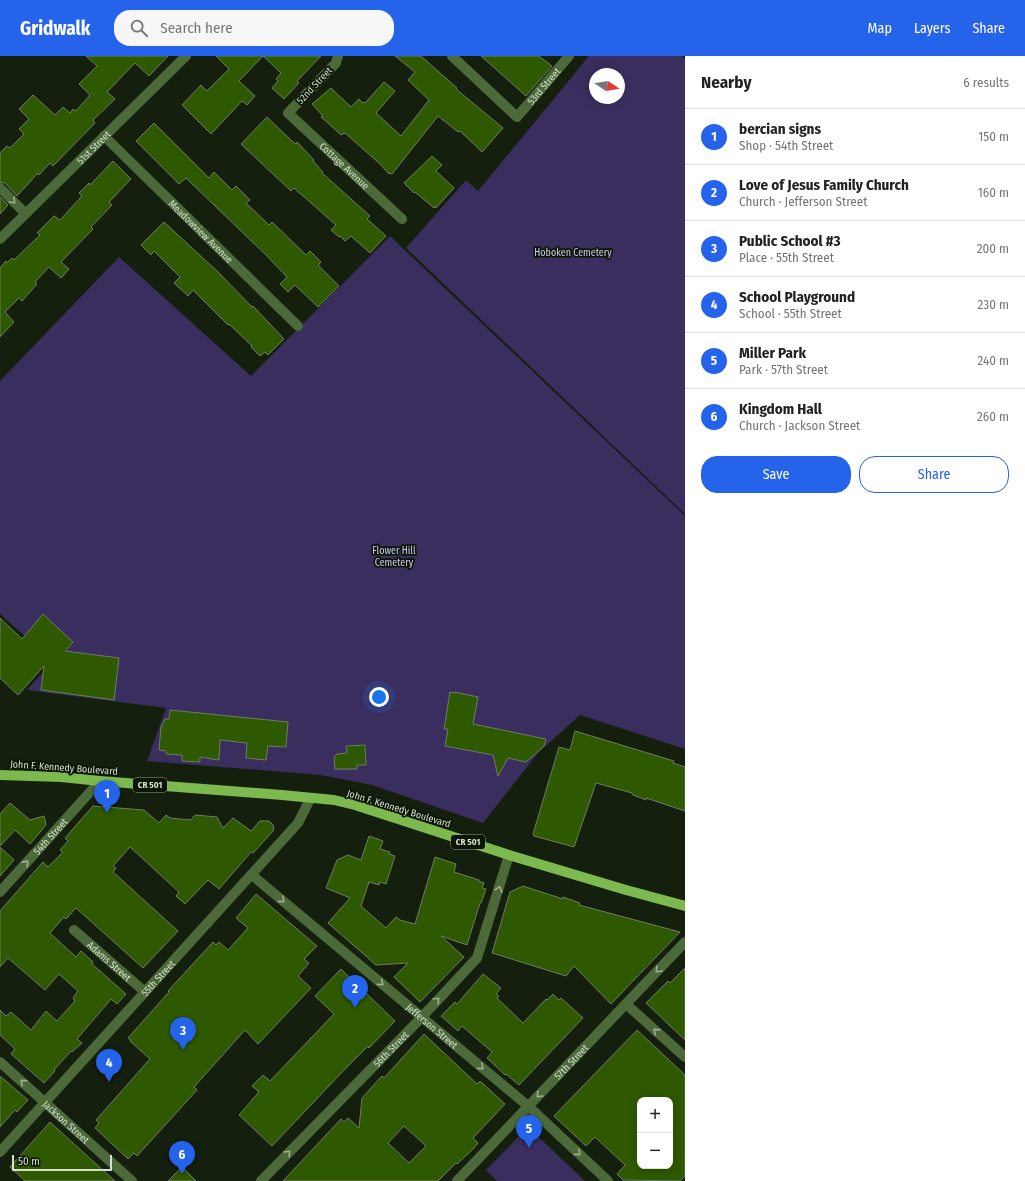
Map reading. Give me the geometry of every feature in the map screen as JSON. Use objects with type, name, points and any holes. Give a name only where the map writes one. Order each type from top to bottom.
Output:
[{"type":"main road","name":"John F. Kennedy Boulevard","points":[[0,775],[61,777],[334,800],[355,805],[509,855],[685,906]]},
{"type":"street","name":"51st Street","points":[[0,238],[186,56]]},
{"type":"street","name":"52nd Street","points":[[288,113],[336,63],[338,56]]},
{"type":"street","name":"53rd Street","points":[[452,56],[517,117],[569,56]]},
{"type":"street","name":"Cottage Avenue","points":[[288,113],[402,219]]},
{"type":"street","name":"Meadowview Avenue","points":[[104,136],[298,326]]},
{"type":"street","points":[[0,188],[25,213]]},
{"type":"street","name":"54th Street","points":[[0,892],[100,781]]},
{"type":"street","name":"55th Street","points":[[0,1152],[298,823],[310,798]]},
{"type":"street","name":"56th Street","points":[[261,1181],[422,1017],[477,958],[509,855]]},
{"type":"street","name":"Jefferson Street","points":[[252,875],[528,1106],[608,1181]]},
{"type":"street","name":"Adams Street","points":[[74,930],[145,992]]},
{"type":"street","name":"57th Street","points":[[457,1181],[685,942]]},
{"type":"street","points":[[626,1004],[685,1057]]},
{"type":"street","name":"Jackson Street","points":[[0,1062],[132,1181]]},
{"type":"green space","name":"Hoboken Cemetery","points":[[589,56],[682,56],[685,59],[685,514],[406,248],[466,180],[478,191]]},
{"type":"green space","name":"Flower Hill Cemetery","points":[[390,236],[685,516],[685,749],[580,715],[538,753],[483,823],[372,785],[321,775],[147,761],[166,708],[27,690],[53,661],[0,614],[0,381],[119,257],[251,376]]},
{"type":"green space","points":[[528,1127],[585,1181],[497,1181],[486,1170]]},
{"type":"building","points":[[86,56],[168,56],[149,76],[135,63],[107,92],[115,99],[93,120],[95,123],[53,166],[50,163],[39,175],[38,173],[17,196],[5,183],[0,182],[0,153],[7,146],[10,148],[24,134],[19,129],[29,119],[19,109],[33,95],[55,115],[63,107],[70,113],[73,109],[76,111],[90,95],[79,84],[97,66]]},
{"type":"building","points":[[216,56],[263,56],[239,81],[255,96],[247,105],[242,101],[211,134],[182,105],[201,85],[207,91],[229,69]]},
{"type":"building","points":[[263,56],[321,56],[297,81],[299,83],[284,99],[272,88],[278,81],[276,79],[281,73]]},
{"type":"building","points":[[395,56],[421,56],[457,88],[456,89],[503,128],[482,152],[460,131],[458,132],[438,116],[392,174],[389,174],[379,163],[345,133],[341,135],[321,117],[323,116],[312,104],[331,88],[351,107],[359,99],[362,103],[365,103],[384,82],[395,91],[376,113],[401,136],[429,100],[408,80],[415,72]]},
{"type":"building","points":[[481,56],[539,56],[552,66],[526,96]]},
{"type":"building","points":[[267,117],[293,142],[296,144],[297,142],[314,160],[313,161],[323,172],[322,173],[370,216],[367,219],[386,236],[370,253],[351,236],[345,241],[340,236],[339,237],[331,230],[336,225],[294,188],[291,191],[241,144]]},
{"type":"building","points":[[154,123],[209,178],[214,172],[232,190],[236,186],[250,200],[246,203],[269,225],[272,222],[306,255],[310,251],[321,262],[318,265],[339,286],[318,307],[295,285],[288,292],[280,284],[287,277],[266,255],[186,178],[179,184],[136,141]]},
{"type":"building","points":[[432,156],[442,165],[436,171],[454,188],[436,208],[435,206],[434,208],[415,192],[414,193],[404,183]]},
{"type":"building","points":[[113,161],[131,179],[109,202],[112,205],[91,227],[93,229],[61,262],[69,269],[61,278],[49,267],[35,282],[37,284],[22,301],[19,298],[5,312],[14,322],[0,337],[0,268],[6,261],[7,263],[12,258],[14,260],[40,235],[37,233],[54,216],[60,220],[82,196],[79,193],[89,183],[90,185]]},
{"type":"building","points":[[0,197],[8,205],[0,214]]},
{"type":"building","points":[[164,222],[217,271],[252,307],[253,306],[284,339],[268,355],[265,352],[260,356],[251,347],[252,346],[229,324],[228,325],[193,290],[188,296],[174,283],[180,277],[154,251],[151,255],[141,245]]},
{"type":"building","points":[[43,614],[73,642],[65,651],[119,658],[114,700],[41,690],[44,666],[18,695],[0,678],[0,618],[22,639]]},
{"type":"building","points":[[450,692],[478,697],[473,724],[546,739],[544,746],[526,762],[508,758],[498,776],[493,755],[445,746],[448,729],[444,729]]},
{"type":"building","points":[[170,710],[288,722],[286,747],[268,746],[266,760],[246,758],[247,743],[220,740],[219,760],[200,757],[200,762],[182,761],[182,755],[166,754],[166,751],[159,750],[161,727],[165,719],[169,719]]},
{"type":"building","points":[[575,731],[674,761],[673,763],[685,767],[685,811],[646,798],[646,800],[633,795],[632,793],[596,783],[574,847],[534,836],[533,834],[559,747],[570,750]]},
{"type":"building","points":[[365,745],[366,765],[357,765],[357,769],[335,769],[334,757],[337,754],[347,753],[346,746]]},
{"type":"building","points":[[10,803],[30,820],[44,816],[46,825],[30,844],[15,830],[0,846],[0,814]]},
{"type":"building","points":[[93,806],[144,810],[159,823],[166,815],[170,818],[191,820],[195,815],[217,817],[223,828],[233,818],[251,831],[260,821],[269,821],[273,825],[274,830],[253,853],[251,852],[219,889],[208,880],[185,904],[176,896],[179,892],[130,847],[113,866],[116,868],[113,872],[178,931],[143,968],[76,908],[66,919],[64,917],[50,933],[76,957],[81,951],[93,962],[92,964],[126,994],[117,1004],[111,999],[77,1039],[82,1043],[72,1052],[71,1051],[44,1083],[11,1054],[15,1049],[0,1035],[0,1010],[6,1016],[11,1012],[31,1030],[46,1011],[57,1021],[75,1001],[73,998],[78,991],[59,974],[45,990],[8,958],[0,967],[0,911],[43,862],[48,867],[63,852],[60,850],[68,841],[65,838]]},
{"type":"building","points":[[369,836],[383,841],[380,849],[390,852],[389,854],[395,856],[386,884],[380,882],[379,885],[369,882],[361,906],[386,928],[396,917],[400,920],[415,924],[435,857],[456,864],[454,872],[479,880],[478,881],[484,883],[482,888],[486,889],[467,945],[441,936],[464,957],[420,1002],[394,977],[408,963],[376,965],[328,923],[350,898],[326,888],[337,860],[348,855],[361,860]]},
{"type":"building","points":[[0,847],[14,860],[0,876]]},
{"type":"building","points":[[523,886],[563,899],[563,897],[580,903],[579,905],[680,932],[611,1004],[574,966],[566,976],[492,953],[510,892]]},
{"type":"building","points":[[256,894],[317,946],[304,959],[309,963],[298,976],[311,988],[258,1044],[245,1030],[194,1087],[197,1090],[137,1156],[134,1153],[128,1159],[95,1128],[99,1123],[96,1120],[150,1059],[128,1038],[169,992],[168,991],[213,942],[216,945],[219,942],[228,950],[248,928],[236,918]]},
{"type":"building","points":[[685,968],[685,1040],[646,1003],[668,981],[670,983]]},
{"type":"building","points":[[341,969],[395,1021],[369,1048],[368,1046],[347,1067],[272,1146],[239,1115],[259,1092],[252,1086],[263,1075],[270,1081],[334,1014],[315,996]]},
{"type":"building","points":[[483,974],[501,988],[496,994],[499,996],[497,998],[523,1023],[546,999],[547,1000],[553,994],[559,1000],[561,998],[583,1018],[519,1085],[506,1074],[505,1075],[487,1058],[492,1052],[462,1026],[458,1031],[441,1016],[455,1002],[457,1004]]},
{"type":"building","points":[[637,1030],[685,1075],[685,1176],[680,1181],[623,1180],[617,1174],[625,1165],[595,1137],[586,1146],[554,1116]]},
{"type":"building","points":[[424,1034],[477,1084],[480,1081],[505,1104],[473,1138],[478,1143],[473,1149],[438,1181],[283,1181],[341,1119],[344,1122],[348,1118],[359,1128],[362,1098],[382,1076],[384,1078]],"holes":[[[404,1126],[426,1146],[409,1163],[388,1143]]]},
{"type":"building","points":[[0,1076],[28,1100],[17,1112],[15,1110],[0,1127]]},
{"type":"building","points":[[50,1122],[115,1181],[25,1181],[10,1167]]},
{"type":"building","points":[[182,1167],[196,1181],[168,1181]]},
{"type":"place","name":"bercian signs","points":[[107,813]]},
{"type":"place","name":"Love of Jesus Family Church","points":[[355,1008]]},
{"type":"place","name":"Public School #3","points":[[183,1050]]},
{"type":"place","name":"School Playground","points":[[109,1082]]},
{"type":"place","name":"Miller Park","points":[[529,1148]]},
{"type":"place","name":"Kingdom Hall","points":[[182,1174]]}]
